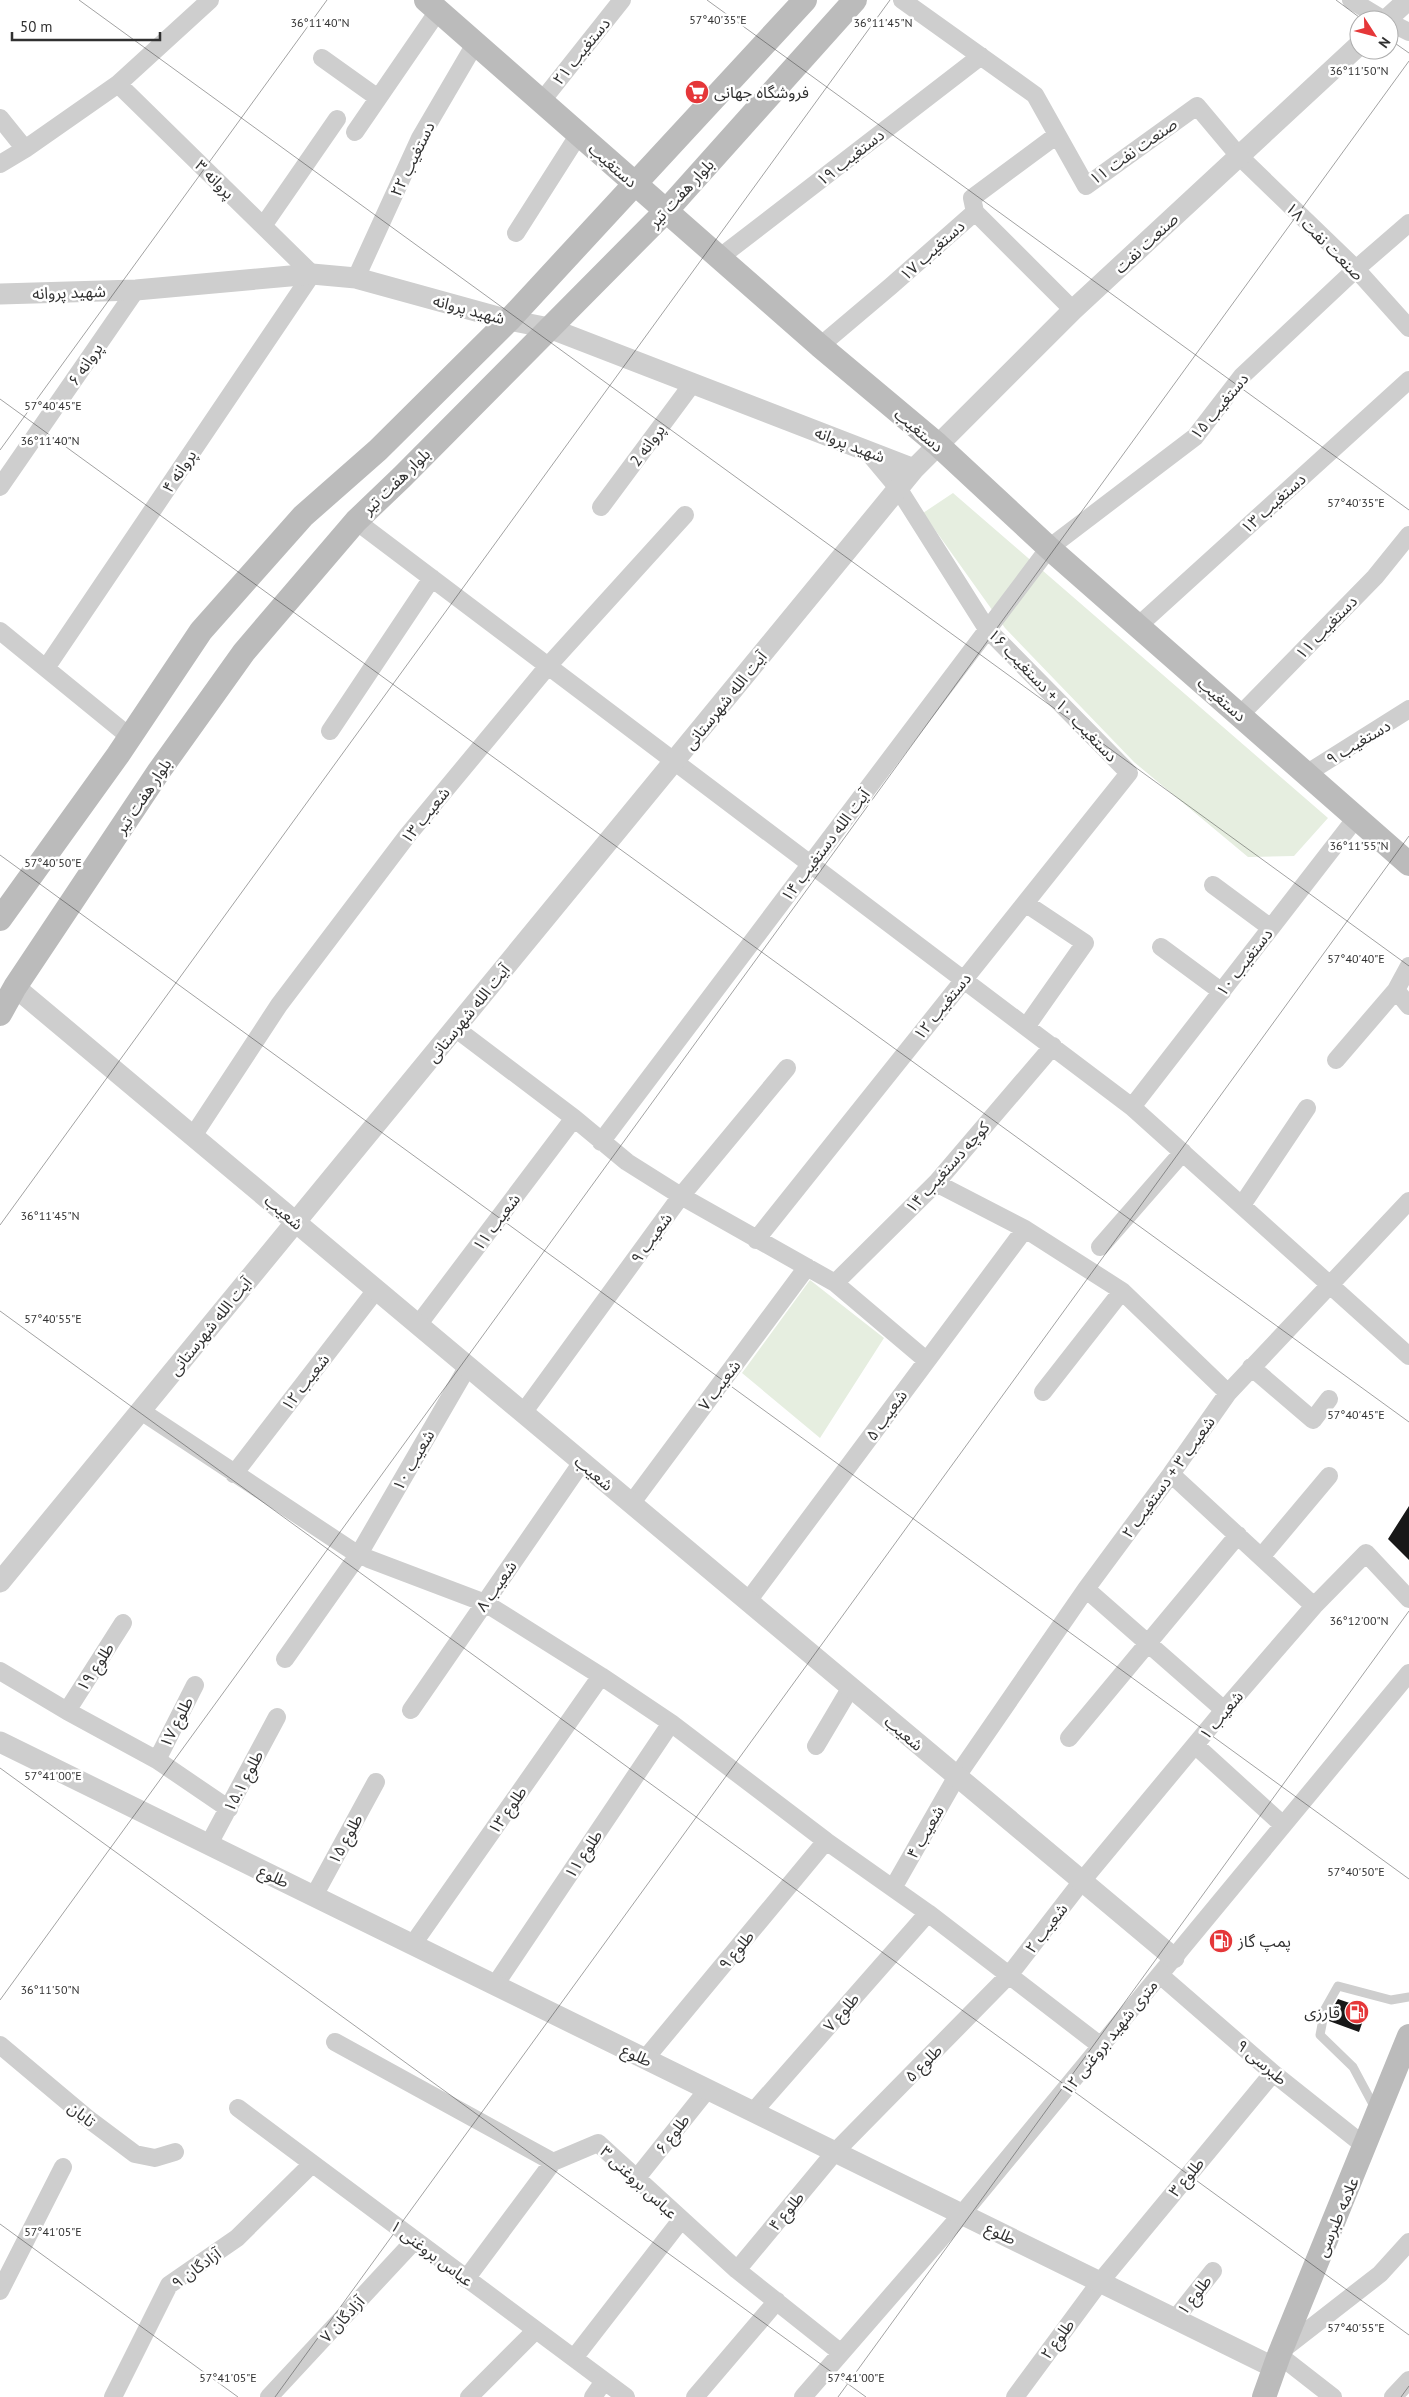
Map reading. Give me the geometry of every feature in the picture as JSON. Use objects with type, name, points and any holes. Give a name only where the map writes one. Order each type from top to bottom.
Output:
[{"type":"main road","points":[[0,919],[130,737],[201,631],[303,516],[378,450],[509,320],[805,0]]},
{"type":"main road","name":"بلوار هفت تیر","points":[[0,1014],[15,987],[159,771],[244,652],[356,521],[666,211],[855,0]]},
{"type":"main road","name":"دستغیب","points":[[432,6],[820,346],[937,444],[1049,548],[1409,864]]},
{"type":"main road","points":[[769,38],[771,49],[778,58],[787,63],[798,63]]},
{"type":"main road","points":[[378,450],[402,477]]},
{"type":"main road","name":"علامه طبرسی","points":[[1264,2397],[1278,2358],[1366,2147],[1409,2036]]},
{"type":"street","points":[[0,164],[25,150],[118,84],[210,0]]},
{"type":"street","name":"دستغیب ۲۱","points":[[541,102],[622,0]]},
{"type":"street","name":"صنعت نفت ۱۱","points":[[902,0],[1035,95],[1086,186],[1197,106],[1239,156]]},
{"type":"street","points":[[1351,0],[1368,10]]},
{"type":"street","points":[[1396,10],[1408,0]]},
{"type":"street","points":[[355,132],[378,98],[432,6]]},
{"type":"street","name":"دستغیب ۲۲","points":[[356,278],[420,138],[475,44]]},
{"type":"street","name":"صنعت نفت","points":[[937,444],[1073,310],[1349,54]]},
{"type":"street","name":"دستغیب ۱۹","points":[[719,258],[981,56]]},
{"type":"street","points":[[322,58],[378,98]]},
{"type":"street","name":"پروانه ۳","points":[[118,84],[312,274]]},
{"type":"street","points":[[0,118],[25,150]]},
{"type":"street","points":[[263,226],[337,119]]},
{"type":"street","points":[[516,233],[579,134]]},
{"type":"street","name":"دستغیب ۱۷","points":[[820,346],[974,212],[972,198],[1057,135]]},
{"type":"street","name":"صنعت نفت ۱۸","points":[[1239,156],[1356,269],[1409,328]]},
{"type":"street","points":[[974,212],[1073,310]]},
{"type":"street","name":"دستغیب ۱۵","points":[[1049,548],[1195,437],[1242,376],[1356,269],[1409,223]]},
{"type":"street","name":"شهید پروانه","points":[[0,294],[136,290],[312,274],[356,278],[509,320],[549,328],[914,469]]},
{"type":"street","name":"پروانه ۴","points":[[46,668],[312,274]]},
{"type":"street","name":"پروانه ۶","points":[[0,487],[136,290]]},
{"type":"street","name":"دستغیب ۱۳","points":[[1138,626],[1409,380]]},
{"type":"street","name":"پروانه 2","points":[[601,507],[693,383]]},
{"type":"street","name":"آیت الله شهرستانی","points":[[0,1582],[898,488],[937,444]]},
{"type":"street","name":"دستغیب ۱۰ + دستغیب ۱۶","points":[[866,450],[898,488],[988,629],[1129,773]]},
{"type":"street","name":"شعیب ۱۳","points":[[193,1136],[279,1005],[407,836],[548,666],[685,515]]},
{"type":"street","points":[[356,521],[1132,1106],[1409,1356]]},
{"type":"street","name":"دستغیب ۱۱","points":[[1240,715],[1376,577],[1409,535]]},
{"type":"street","name":"آیت الله دستغیب ۱۴","points":[[600,1142],[1049,548]]},
{"type":"street","points":[[330,732],[432,578]]},
{"type":"street","points":[[0,632],[130,737]]},
{"type":"street","name":"دستغیب ۹","points":[[1306,774],[1409,709]]},
{"type":"street","name":"دستغیب ۱۲","points":[[756,1240],[1129,773]]},
{"type":"street","name":"دستغیب ۱۰","points":[[1132,1106],[1356,818]]},
{"type":"street","points":[[1213,885],[1271,928]]},
{"type":"street","points":[[1025,903],[1085,943],[1026,1026]]},
{"type":"street","points":[[1161,947],[1222,992]]},
{"type":"street","points":[[1336,1060],[1396,990],[1409,966]]},
{"type":"street","name":"شعیب","points":[[15,987],[1174,1958]]},
{"type":"street","points":[[1396,990],[1409,1006]]},
{"type":"street","points":[[455,1028],[574,1118],[600,1142],[681,1196],[835,1283],[926,1360]]},
{"type":"street","name":"کوچه دستغیب ۱۴","points":[[835,1283],[936,1183],[1053,1046]]},
{"type":"street","name":"شعیب ۹","points":[[523,1413],[681,1196],[787,1068]]},
{"type":"street","points":[[1242,1205],[1307,1108]]},
{"type":"street","name":"شعیب ۱۱","points":[[418,1325],[574,1118]]},
{"type":"street","points":[[1100,1247],[1183,1152]]},
{"type":"street","points":[[936,1183],[1025,1229],[1122,1290],[1228,1393]]},
{"type":"street","name":"شعیب ۳ + دستغیب ۲","points":[[957,1776],[1086,1589],[1228,1393],[1409,1201]]},
{"type":"street","name":"شعیب ۵","points":[[748,1602],[1025,1229]]},
{"type":"street","name":"شعیب ۷","points":[[631,1504],[808,1267]]},
{"type":"street","name":"شعیب ۱۲","points":[[234,1474],[376,1290]]},
{"type":"street","points":[[1043,1392],[1122,1290]]},
{"type":"street","name":"شعیب ۱۰","points":[[285,1659],[359,1554],[468,1366]]},
{"type":"street","points":[[1251,1368],[1313,1420],[1329,1398]]},
{"type":"street","points":[[140,1411],[359,1554],[485,1603],[601,1676],[671,1723],[826,1841],[928,1913],[1010,1974],[1101,2046]]},
{"type":"street","name":"شعیب ۸","points":[[411,1710],[582,1462]]},
{"type":"street","points":[[1171,1474],[1314,1606]]},
{"type":"street","points":[[1261,1557],[1329,1476]]},
{"type":"street","points":[[1069,1738],[1238,1536]]},
{"type":"street","name":"شعیب ۱","points":[[1082,1881],[1224,1710],[1314,1606],[1366,1553],[1409,1599]]},
{"type":"street","points":[[1086,1589],[1224,1710]]},
{"type":"street","name":"طلوع ۱۹","points":[[67,1711],[123,1623]]},
{"type":"street","points":[[0,1671],[67,1711],[157,1760],[228,1809]]},
{"type":"street","name":"طلوع ۱۳","points":[[413,1944],[601,1676]]},
{"type":"street","name":"طلوع ۱۷","points":[[157,1760],[195,1685]]},
{"type":"street","name":"۱۲ متری شهید بروغنی","points":[[803,2397],[840,2352],[962,2214],[1283,1826],[1405,1685]]},
{"type":"street","points":[[816,1746],[851,1688]]},
{"type":"street","name":"طلوع ۱۵.۱","points":[[209,1844],[277,1717]]},
{"type":"street","name":"طلوع ۱۱","points":[[495,1985],[671,1723]]},
{"type":"street","name":"طلوع","points":[[0,1742],[1175,2319],[1278,2358]]},
{"type":"street","points":[[1195,1745],[1283,1826]]},
{"type":"street","name":"شعیب ۴","points":[[893,1888],[957,1776]]},
{"type":"street","name":"طلوع ۱۵","points":[[314,1896],[376,1782]]},
{"type":"street","name":"طلوع ۹","points":[[646,2058],[826,1841]]},
{"type":"street","name":"شعیب ۲","points":[[1010,1974],[1082,1881]]},
{"type":"street","name":"طلوع ۷","points":[[753,2112],[928,1913]]},
{"type":"street","name":"طلوع ۵","points":[[835,2152],[1010,1974]]},
{"type":"street","name":"طبرسی ۹","points":[[1160,1975],[1273,2072],[1366,2147]]},
{"type":"street","points":[[335,2042],[552,2162],[466,2279]]},
{"type":"street","name":"تابان","points":[[0,2045],[87,2118],[136,2154],[155,2158],[176,2152]]},
{"type":"street","name":"طلوع ۳","points":[[1100,2282],[1273,2072]]},
{"type":"street","name":"طلوع ۶","points":[[636,2179],[708,2089]]},
{"type":"street","name":"عباس بروغنی ۱","points":[[238,2108],[626,2397]]},
{"type":"street","name":"عباس بروغنی ۳","points":[[552,2162],[598,2143],[736,2270],[840,2352]]},
{"type":"street","name":"طلوع ۴","points":[[736,2270],[835,2152]]},
{"type":"street","name":"آزادگان ۹","points":[[113,2397],[168,2285],[237,2238],[312,2164]]},
{"type":"street","points":[[0,2291],[63,2167]]},
{"type":"street","points":[[574,2358],[681,2220]]},
{"type":"street","name":"آزادگان ۷","points":[[269,2397],[415,2240]]},
{"type":"street","points":[[1333,2397],[1278,2358],[1380,2274],[1409,2242]]},
{"type":"street","name":"طلوع ۱","points":[[1175,2319],[1213,2271]]},
{"type":"street","name":"طلوع ۲","points":[[1015,2397],[1100,2282]]},
{"type":"street","points":[[695,2397],[777,2301]]},
{"type":"street","points":[[469,2397],[536,2330]]},
{"type":"street","points":[[1393,2397],[1409,2380]]},
{"type":"street","points":[[593,2397],[604,2381]]},
{"type":"lane","points":[[1378,2114],[1353,2068],[1320,2035],[1325,2009],[1338,1986],[1391,2000],[1409,1997]]},
{"type":"shaded area","points":[[953,493],[1328,818],[1294,856],[1248,857],[1134,762],[1005,628],[923,513]]},
{"type":"shaded area","points":[[810,1280],[884,1338],[820,1438],[742,1373]]},
{"type":"building","points":[[1409,1506],[1409,1560],[1388,1539]]},
{"type":"building","points":[[1338,1999],[1367,2009],[1359,2032],[1329,2021],[1331,2011]]},
{"type":"place","name":"فروشگاه جهانی","points":[[697,92]]},
{"type":"place","name":"پمپ گاز","points":[[1221,1941]]},
{"type":"place","name":"قارزی","points":[[1357,2012]]}]
